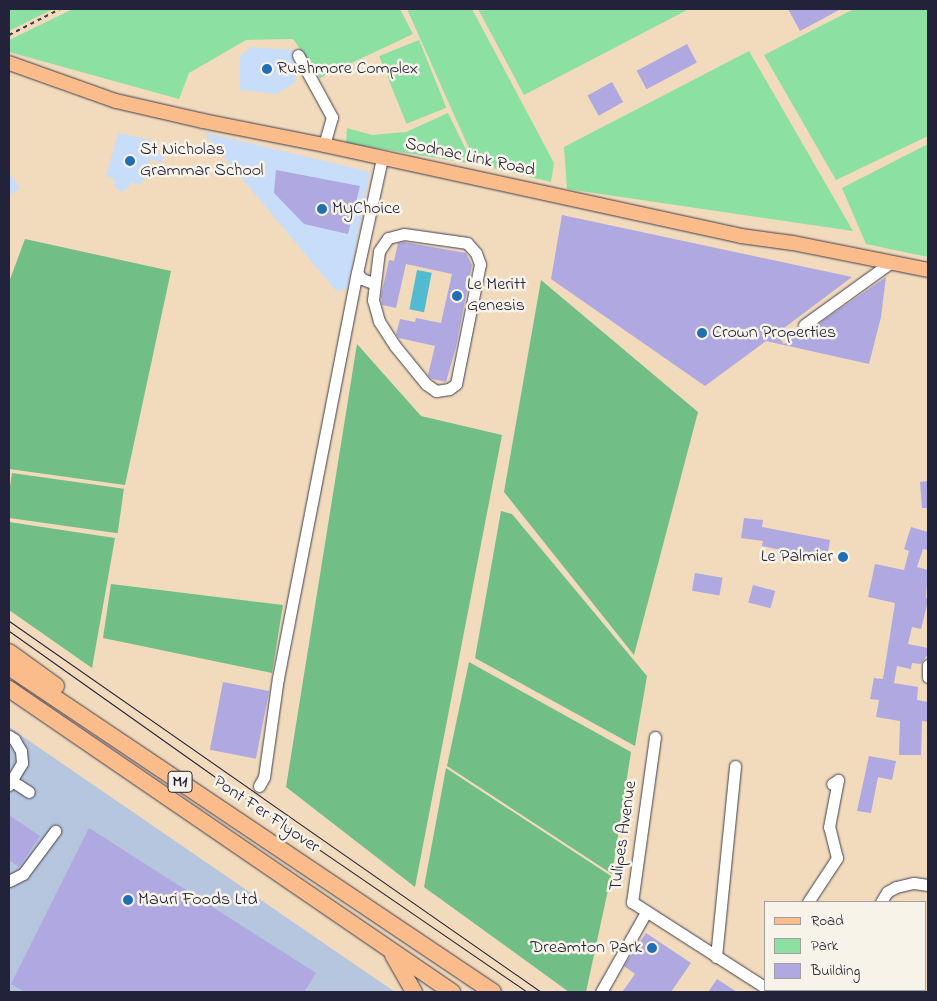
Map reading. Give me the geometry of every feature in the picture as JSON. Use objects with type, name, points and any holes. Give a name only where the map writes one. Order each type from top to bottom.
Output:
[{"type":"highway","points":[[9,652],[164,762],[224,801],[351,896]]},
{"type":"highway","name":"Pont Fer Flyover","points":[[9,667],[351,896]]},
{"type":"highway","name":"M1","points":[[9,690],[452,992]]},
{"type":"highway","points":[[9,703],[189,826],[342,917]]},
{"type":"highway","name":"M1","points":[[351,896],[493,992]]},
{"type":"highway","points":[[391,951],[414,992]]},
{"type":"main road","name":"Sodnac Link Road","points":[[9,63],[116,101],[203,122],[324,145],[741,236],[793,243],[928,270]]},
{"type":"street","points":[[298,54],[332,117],[324,145]]},
{"type":"street","points":[[259,786],[264,777],[278,678],[357,273],[382,158]]},
{"type":"street","points":[[404,234],[440,237],[467,242],[476,253],[480,264],[456,384],[448,389],[436,391],[426,384],[395,346],[379,321],[373,300],[373,283],[379,251],[388,238],[404,234]]},
{"type":"street","points":[[804,325],[890,263]]},
{"type":"street","points":[[357,273],[362,279],[373,283]]},
{"type":"street","points":[[928,665],[928,677]]},
{"type":"street","points":[[9,736],[14,739],[21,751],[22,763],[10,783],[29,792]]},
{"type":"street","name":"Tulipes Avenue","points":[[655,737],[632,902],[764,987]]},
{"type":"street","points":[[716,957],[735,766]]},
{"type":"street","points":[[809,901],[837,858],[829,827],[838,780],[832,784]]},
{"type":"street","points":[[9,881],[23,874],[55,831]]},
{"type":"street","points":[[882,901],[886,892],[896,887],[914,883],[928,885]]},
{"type":"street","points":[[601,992],[646,912]]},
{"type":"path","points":[[9,34],[60,9]]},
{"type":"shaded area","name":"Rushmore Complex","points":[[251,47],[294,50],[295,83],[276,94],[240,90],[240,56]]},
{"type":"shaded area","points":[[203,132],[370,172],[348,286],[343,290],[336,291]]},
{"type":"shaded area","name":"St Nicholas Grammar School","points":[[118,133],[156,141],[154,152],[164,155],[162,163],[150,159],[147,176],[139,185],[131,182],[128,188],[122,192],[115,188],[114,178],[106,176]]},
{"type":"shaded area","points":[[9,173],[20,188],[9,196]]},
{"type":"shaded area","points":[[9,727],[395,992],[9,992]]},
{"type":"green space","points":[[9,9],[53,9],[9,31]]},
{"type":"green space","points":[[73,9],[400,9],[413,34],[320,78],[293,39],[246,40],[189,73],[179,99],[9,52],[9,40]]},
{"type":"green space","points":[[407,9],[472,9],[554,163],[551,182],[476,164]]},
{"type":"green space","points":[[478,9],[689,9],[524,95]]},
{"type":"green space","points":[[854,9],[928,9],[928,136],[836,180],[764,55]]},
{"type":"green space","points":[[419,40],[446,108],[406,124],[379,56]]},
{"type":"green space","points":[[749,51],[853,231],[567,189],[564,147]]},
{"type":"green space","points":[[448,113],[473,164],[346,143],[347,128],[372,135],[406,132]]},
{"type":"green space","points":[[928,144],[928,257],[866,244],[842,188]]},
{"type":"green space","points":[[25,239],[171,271],[125,485],[9,469],[9,282]]},
{"type":"green space","points":[[541,280],[698,412],[634,655],[504,492]]},
{"type":"green space","points":[[357,344],[421,416],[502,435],[415,887],[286,787]]},
{"type":"green space","points":[[12,473],[124,489],[118,533],[9,518],[9,494]]},
{"type":"green space","points":[[501,511],[512,514],[647,676],[635,746],[475,658]]},
{"type":"green space","points":[[9,522],[115,538],[92,668],[9,610]]},
{"type":"green space","points":[[111,584],[283,605],[272,673],[103,638]]},
{"type":"green space","points":[[469,662],[631,752],[612,874],[447,766]]},
{"type":"green space","points":[[446,768],[611,876],[586,992],[569,992],[424,887]]},
{"type":"water","points":[[417,270],[432,273],[424,312],[409,309]]},
{"type":"building","points":[[788,9],[841,9],[800,31]]},
{"type":"building","points":[[687,44],[697,63],[647,89],[637,71]]},
{"type":"building","points":[[612,82],[623,102],[599,116],[588,96]]},
{"type":"building","name":"MyChoice","points":[[276,170],[360,186],[348,234],[304,224],[274,193]]},
{"type":"building","name":"Crown Properties","points":[[562,215],[852,277],[776,334],[784,344],[802,332],[808,331],[886,277],[881,317],[869,364],[766,341],[705,386],[551,279]]},
{"type":"building","name":"Le Meritt Genesis","points":[[404,242],[466,253],[472,265],[456,347],[446,382],[432,379],[428,375],[435,346],[399,338],[396,334],[400,319],[415,322],[416,318],[441,323],[452,274],[406,264],[396,308],[382,305],[381,296],[389,260],[394,261],[398,243]]},
{"type":"building","points":[[928,481],[928,508],[922,508],[920,482]]},
{"type":"building","points":[[744,518],[763,520],[762,527],[830,540],[827,558],[817,556],[816,562],[800,559],[801,554],[762,546],[763,541],[741,538]]},
{"type":"building","points":[[911,527],[928,532],[928,550],[923,549],[917,567],[928,570],[926,597],[928,601],[921,629],[912,627],[908,644],[928,648],[928,654],[921,664],[912,663],[911,669],[897,666],[894,683],[918,687],[917,700],[928,702],[928,722],[922,721],[921,755],[899,755],[900,721],[876,717],[879,700],[870,699],[874,678],[883,679],[895,603],[868,597],[875,564],[904,570],[909,551],[904,549]]},
{"type":"building","points":[[695,573],[723,578],[719,596],[692,591]]},
{"type":"building","points":[[753,585],[775,591],[771,608],[748,602]]},
{"type":"building","points":[[223,682],[269,691],[256,759],[210,750]]},
{"type":"building","points":[[869,756],[896,761],[892,780],[878,777],[871,813],[857,811]]},
{"type":"building","points":[[9,815],[40,836],[19,867],[9,860]]},
{"type":"building","name":"Mauri Foods Ltd","points":[[89,828],[316,973],[304,992],[25,992],[11,984]]},
{"type":"building","name":"Dreamton Park","points":[[646,933],[691,963],[671,992],[622,992],[635,974],[624,966]]},
{"type":"building","points":[[717,979],[737,992],[708,992]]},
{"type":"tram line","points":[[9,621],[541,992]]},
{"type":"tram line","points":[[9,631],[260,809],[527,992]]},
{"type":"place","name":"Rushmore Complex","points":[[267,69]]},
{"type":"place","name":"St Nicholas Grammar School","points":[[130,161]]},
{"type":"place","name":"MyChoice","points":[[322,209]]},
{"type":"place","name":"Le Meritt Genesis","points":[[457,296]]},
{"type":"place","name":"Crown Properties","points":[[702,333]]},
{"type":"place","name":"Le Palmier","points":[[843,557]]},
{"type":"place","name":"Mauri Foods Ltd","points":[[128,900]]},
{"type":"place","name":"Dreamton Park","points":[[652,948]]}]
